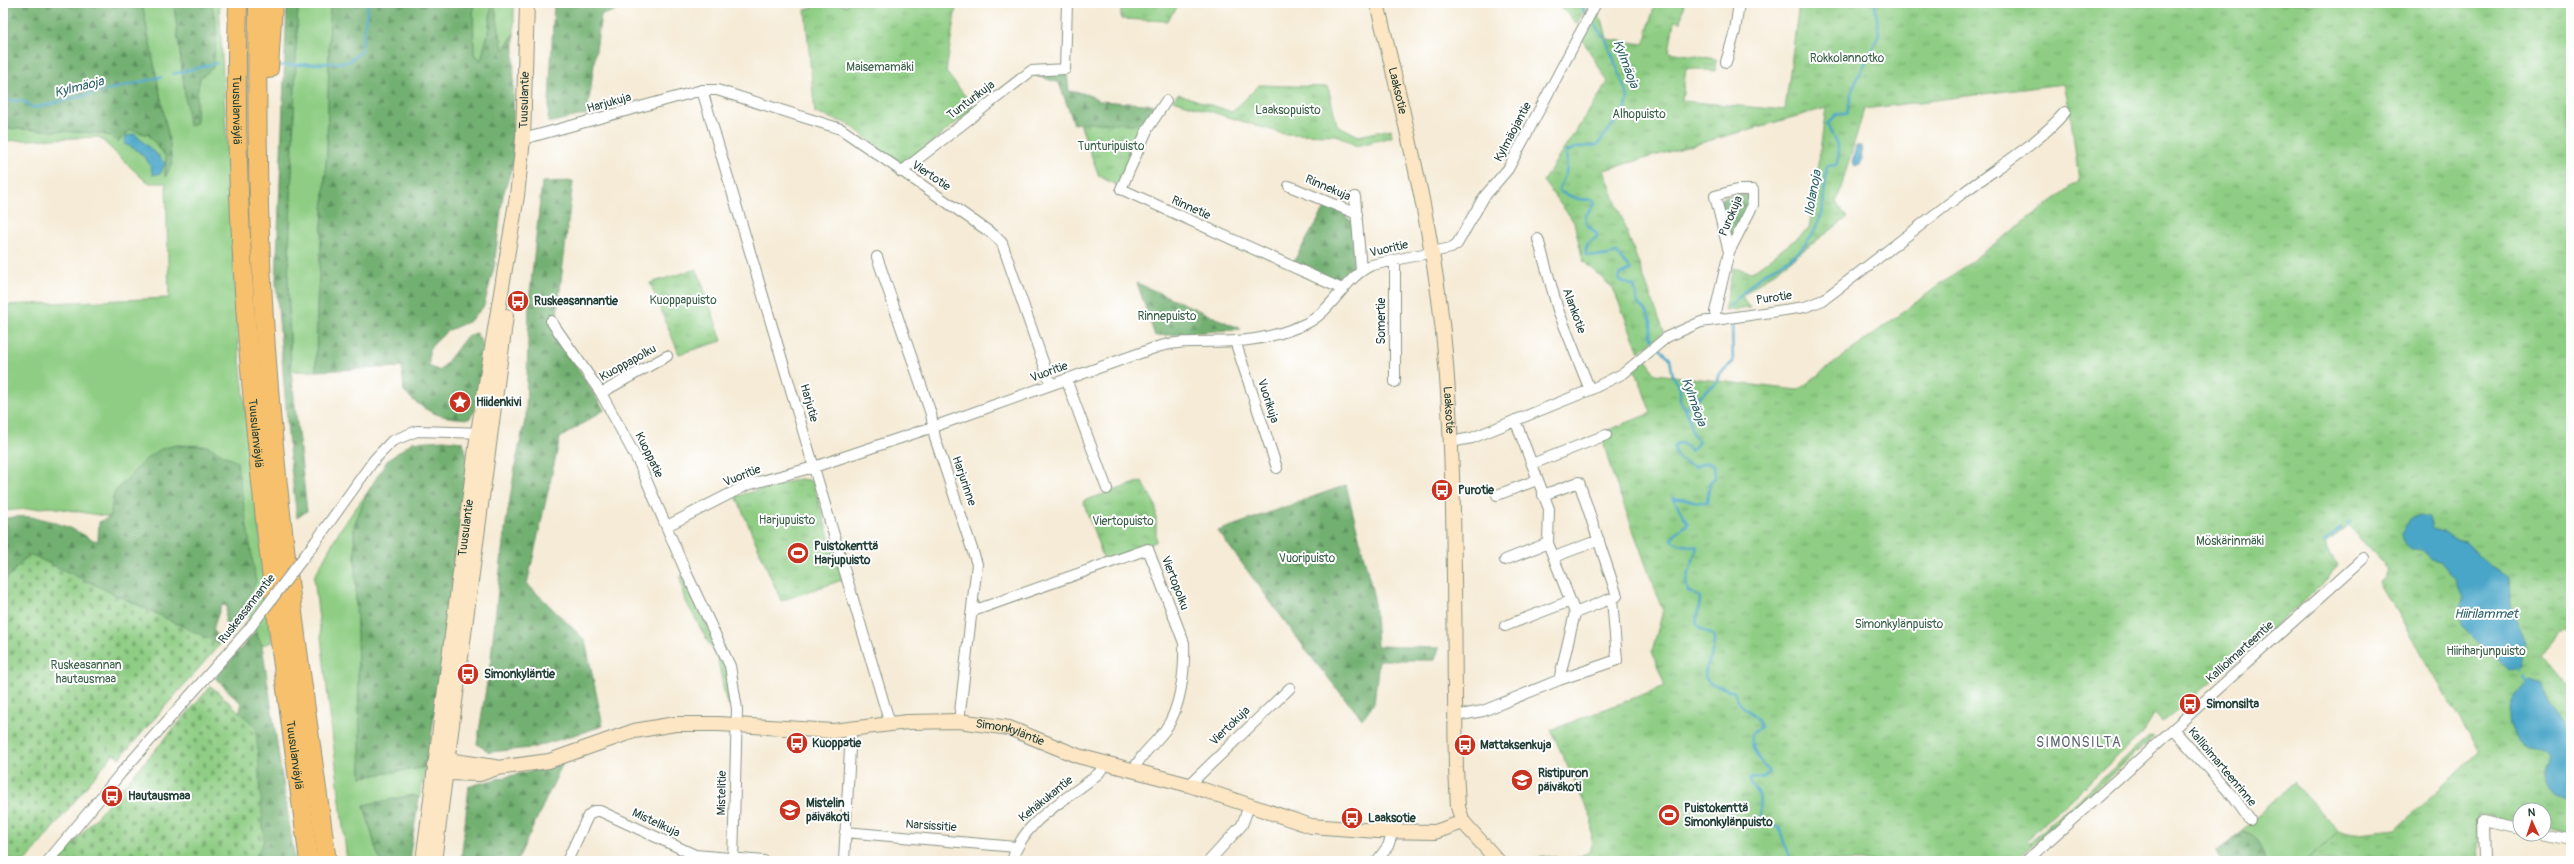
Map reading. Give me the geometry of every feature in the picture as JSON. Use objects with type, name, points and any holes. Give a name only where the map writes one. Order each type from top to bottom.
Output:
[{"type":"highway","points":[[228,3],[236,115]]},
{"type":"highway","name":"Tuusulanväylä","points":[[238,3],[236,115],[242,248],[261,485],[309,861]]},
{"type":"highway","name":"Tuusulanväylä","points":[[258,3],[258,141],[268,375],[279,484],[327,861]]},
{"type":"highway","points":[[261,238],[273,3]]},
{"type":"main road","name":"Tuusulantie","points":[[434,861],[442,766],[484,432],[515,244],[517,196],[523,139],[527,3]]},
{"type":"main road","name":"Laaksotie","points":[[1377,3],[1432,253],[1445,353],[1450,442],[1458,807],[1463,822]]},
{"type":"main road","name":"Simonkyläntie","points":[[442,766],[480,774],[497,768],[549,761],[610,739],[654,727],[694,723],[737,725],[814,732],[851,730],[890,724],[959,720],[1014,730],[1063,750],[1105,764],[1189,785],[1249,806],[1319,827],[1393,832],[1435,832],[1463,822]]},
{"type":"main road","name":"Tuusulantie","points":[[423,861],[442,766]]},
{"type":"main road","points":[[1463,822],[1498,861]]},
{"type":"street","name":"Tunturikuja","points":[[901,172],[1031,71],[1065,69],[1067,3]]},
{"type":"street","name":"Kylmäojantie","points":[[1432,253],[1458,244],[1484,197],[1508,169],[1596,3]]},
{"type":"street","points":[[1726,62],[1736,31],[1739,3]]},
{"type":"street","name":"Harjukuja","points":[[523,139],[702,90]]},
{"type":"street","name":"Viertotie","points":[[702,90],[717,90],[841,129],[994,235],[1002,243],[1051,385]]},
{"type":"street","name":"Harjutie","points":[[702,90],[890,724]]},
{"type":"street","name":"Rinnetie","points":[[1166,101],[1148,128],[1121,189],[1342,289]]},
{"type":"street","name":"Purotie","points":[[1450,442],[1472,438],[1590,390],[1624,373],[1667,337],[1701,322],[1805,307],[1823,300],[1962,193],[2034,142],[2065,112]]},
{"type":"street","name":"Rinnekuja","points":[[1289,186],[1356,214]]},
{"type":"street","name":"Purokuja","points":[[1716,319],[1715,312],[1729,252],[1753,205],[1753,190],[1737,190],[1715,196],[1729,252]]},
{"type":"street","name":"Rinnekuja","points":[[1355,197],[1360,270]]},
{"type":"street","name":"Alankotie","points":[[1538,239],[1558,310],[1590,390]]},
{"type":"street","name":"Vuoritie","points":[[667,526],[747,485],[814,467],[933,427],[1176,341],[1252,340],[1308,322],[1321,312],[1360,270],[1395,260],[1432,253]]},
{"type":"street","name":"Harjurinne","points":[[877,257],[974,550],[977,564],[973,611],[959,720]]},
{"type":"street","name":"Somertie","points":[[1395,260],[1395,382]]},
{"type":"street","name":"Kuoppatie","points":[[551,322],[601,393],[639,463],[730,666],[737,709],[737,725]]},
{"type":"street","name":"Vuorikuja","points":[[1235,341],[1277,468]]},
{"type":"street","name":"Kuoppapolku","points":[[601,393],[667,356]]},
{"type":"street","points":[[1066,379],[1107,489]]},
{"type":"street","points":[[1515,420],[1549,508],[1548,543],[1575,613],[1559,680]]},
{"type":"street","name":"Ruskeasannantie","points":[[48,861],[121,773],[250,629],[374,460],[392,441],[417,431],[484,432]]},
{"type":"street","points":[[1532,464],[1606,435]]},
{"type":"street","points":[[1497,495],[1537,480]]},
{"type":"street","points":[[1544,495],[1579,482],[1617,596],[1575,613]]},
{"type":"street","points":[[1554,558],[1599,540]]},
{"type":"street","points":[[1505,560],[1548,543]]},
{"type":"street","name":"Viertopolku","points":[[973,611],[1148,550],[1184,643],[1184,657],[1176,707],[1165,730],[1138,759],[1133,772]]},
{"type":"street","name":"Kallioimarteentie","points":[[2026,861],[2364,558]]},
{"type":"street","points":[[1455,716],[1483,711],[1559,680],[1617,660],[1612,599]]},
{"type":"street","points":[[1505,626],[1570,601]]},
{"type":"street","name":"Viertokuja","points":[[1189,785],[1290,688]]},
{"type":"street","name":"Mistelitie","points":[[733,860],[737,725]]},
{"type":"street","name":"Kallioimarteenrinne","points":[[2173,729],[2235,799],[2250,820]]},
{"type":"street","points":[[844,861],[851,730]]},
{"type":"street","name":"Kehäkukantie","points":[[1012,861],[1016,847],[1027,830],[1099,773],[1105,764]]},
{"type":"street","points":[[1209,861],[1242,825],[1249,806]]},
{"type":"street","name":"Mistelikuja","points":[[567,861],[588,816],[594,811],[600,811],[695,855],[733,860],[764,861]]},
{"type":"street","points":[[2484,861],[2483,821],[2512,827]]},
{"type":"street","name":"Narsissitie","points":[[845,832],[1016,847]]},
{"type":"street","points":[[1377,861],[1388,846],[1393,832]]},
{"type":"street","points":[[2552,836],[2571,840]]},
{"type":"green space","points":[[3,3],[142,3],[170,145],[172,165],[165,177],[166,157],[149,135],[131,130],[117,142],[111,136],[96,133],[3,128]]},
{"type":"green space","points":[[142,3],[174,5],[189,125],[196,124],[197,93],[200,78],[217,34],[212,3],[219,3],[238,342],[272,642],[262,645],[243,607],[256,582],[147,458],[114,493],[110,517],[51,507],[3,511],[3,305],[169,298],[166,183],[150,183],[142,178],[99,137],[3,141],[3,128],[96,133],[111,136],[131,130],[149,135],[166,157],[165,176],[170,145]],"holes":[[[135,134],[149,149],[160,156],[151,165],[135,148]]]},
{"type":"green space","points":[[149,3],[212,3],[217,34],[213,68],[200,78],[197,93],[196,124],[189,126],[174,5]]},
{"type":"green space","points":[[287,3],[298,3],[288,282],[291,371],[307,511],[297,518],[290,460],[276,282]]},
{"type":"green space","points":[[298,3],[330,3],[327,149],[317,306],[316,371],[291,371],[288,282]]},
{"type":"green space","points":[[330,3],[473,3],[474,54],[481,60],[488,33],[492,3],[494,3],[503,50],[514,34],[513,164],[503,195],[494,267],[484,306],[470,321],[447,331],[429,349],[429,366],[440,371],[467,336],[476,333],[483,345],[479,405],[469,419],[448,417],[434,413],[420,405],[404,392],[402,367],[316,371],[317,306],[327,149]]},
{"type":"green space","points":[[473,3],[492,3],[488,33],[481,60],[474,54]]},
{"type":"green space","points":[[494,3],[514,3],[514,34],[503,51]]},
{"type":"green space","points":[[554,3],[644,3],[601,15],[587,114],[548,123]]},
{"type":"green space","name":"Maisemamäki","points":[[813,3],[837,3],[847,6],[848,3],[982,3],[956,7],[946,72],[975,108],[901,166],[849,124],[815,113],[805,10],[812,8]]},
{"type":"green space","points":[[1121,3],[1176,3],[1176,9],[1167,21],[1121,19]]},
{"type":"green space","points":[[1558,3],[1588,3],[1577,24]]},
{"type":"green space","name":"Simonkylänpuisto","points":[[1655,3],[1684,3],[1681,22],[1674,21],[1669,52],[1716,59],[1715,71],[1686,68],[1682,101],[1785,110],[1799,3],[2571,3],[2571,626],[2557,628],[2542,655],[2571,690],[2571,836],[2552,831],[2552,802],[2512,802],[2512,822],[2477,814],[2479,861],[2307,861],[2339,831],[2348,834],[2396,829],[2479,752],[2379,582],[2384,578],[2387,571],[2384,564],[2348,526],[2325,544],[2337,565],[2328,580],[2208,685],[2162,722],[2155,714],[2143,733],[2026,840],[2032,846],[2015,861],[1570,861],[1591,851],[1592,820],[1551,730],[1665,686],[1652,651],[1663,611],[1611,470],[1601,433],[1651,413],[1637,374],[1633,369],[1646,359],[1655,374],[1798,390],[2079,181],[2071,119],[2063,84],[1864,109],[1837,202],[1847,218],[1742,296],[1750,308],[1724,311],[1733,268],[1752,272],[1809,229],[1826,108],[1604,170],[1664,332],[1639,352],[1613,288],[1583,261],[1574,222],[1543,181],[1608,82],[1582,39],[1595,13],[1603,22],[1607,39],[1644,44]]},
{"type":"green space","points":[[1070,72],[1067,74],[1069,91],[1087,94],[1100,101],[1158,105],[1144,124],[1118,186],[1099,176],[1080,123],[1074,124],[1059,83],[1034,75]]},
{"type":"green space","name":"Laaksopuisto","points":[[1259,85],[1328,87],[1337,125],[1359,136],[1391,129],[1392,137],[1356,146],[1337,135],[1284,134],[1173,100],[1178,94],[1232,112]]},
{"type":"green space","name":"Tunturipuisto","points":[[1080,123],[1144,124],[1118,186],[1099,176]]},
{"type":"green space","points":[[573,181],[555,331],[604,410],[560,438],[527,584],[585,640],[603,726],[532,748],[489,752],[477,744],[491,658],[503,542],[516,461],[526,416],[529,302],[542,182]]},
{"type":"green space","points":[[1744,193],[1749,196],[1750,202],[1733,237],[1729,238],[1720,204],[1723,198]]},
{"type":"green space","points":[[1327,205],[1341,212],[1352,222],[1353,267],[1345,274],[1330,280],[1317,277],[1292,264]]},
{"type":"green space","name":"Kuoppapuisto","points":[[697,269],[722,341],[679,354],[650,283]]},
{"type":"green space","name":"Rinnepuisto","points":[[1137,283],[1241,329],[1155,336]]},
{"type":"green space","points":[[444,440],[463,442],[469,462],[427,767],[361,777],[354,526],[367,493],[387,461],[412,442]]},
{"type":"green space","points":[[176,445],[207,446],[237,462],[256,582],[243,607],[234,631],[228,632],[225,621],[227,605],[221,606],[213,629],[221,641],[220,644],[29,554],[3,583],[3,519],[12,517],[32,517],[51,521],[81,533],[92,540],[98,541],[99,522],[110,517],[114,493],[147,458],[161,449]]},
{"type":"green space","name":"Harjupuisto","points":[[799,479],[809,480],[813,483],[842,580],[781,601],[736,496]]},
{"type":"green space","name":"Viertopuisto","points":[[1142,481],[1156,506],[1156,542],[1104,560],[1083,501]]},
{"type":"green space","name":"Vuoripuisto","points":[[1346,485],[1374,598],[1377,646],[1439,648],[1435,660],[1379,660],[1374,703],[1362,719],[1315,662],[1218,531]]},
{"type":"green space","points":[[367,493],[354,526],[361,777],[427,767],[419,798],[413,795],[364,805],[377,853],[382,861],[347,861],[314,577],[339,531]]},
{"type":"green space","name":"Ruskeasannan hautausmaa","points":[[29,554],[220,644],[120,758],[113,754],[26,861],[13,861],[3,853],[3,583]]},
{"type":"green space","points":[[680,577],[683,577],[725,664],[732,705],[729,705],[726,701],[718,660],[684,598]]},
{"type":"green space","points":[[255,632],[262,645],[295,861],[216,861],[234,726],[242,704],[215,678]]},
{"type":"green space","points":[[211,686],[256,727],[264,841],[253,861],[58,861]]},
{"type":"green space","points":[[2149,737],[2153,738],[2015,861],[2008,861]]},
{"type":"green space","points":[[563,763],[517,861],[461,861],[469,786]]},
{"type":"green space","points":[[2294,783],[2339,831],[2307,861],[2265,861],[2260,846],[2255,838],[2247,832],[2241,831]]},
{"type":"green space","points":[[413,795],[419,798],[410,853],[412,861],[382,861],[377,853],[364,805]]},
{"type":"green space","points":[[2241,831],[2247,832],[2258,841],[2265,861],[2220,861],[2216,852]]},
{"type":"green space","points":[[1556,856],[1558,861],[1527,861],[1526,859]]},
{"type":"water","points":[[135,134],[165,163],[161,173],[153,175],[152,169],[143,155],[124,144],[126,136]]},
{"type":"water","points":[[1856,146],[1861,146],[1862,159],[1860,164],[1855,166],[1852,162]]},
{"type":"water","name":"Hiirilammet","points":[[2420,514],[2429,516],[2432,529],[2444,532],[2455,540],[2466,542],[2490,567],[2509,578],[2510,605],[2526,642],[2522,656],[2523,667],[2511,670],[2465,629],[2461,614],[2463,597],[2455,579],[2440,561],[2431,559],[2421,550],[2410,549],[2404,543],[2402,533],[2410,519]]},
{"type":"water","points":[[2530,681],[2542,685],[2547,704],[2566,728],[2571,743],[2571,801],[2568,803],[2558,799],[2550,793],[2544,785],[2542,774],[2548,758],[2546,754],[2540,751],[2525,748],[2515,737],[2511,728],[2509,720],[2512,703],[2516,695]]},
{"type":"waterway","name":"Kylmäoja","points":[[277,66],[348,62],[361,52],[368,3]]},
{"type":"waterway","name":"Kylmäoja","points":[[1579,3],[1586,14]]},
{"type":"waterway","name":"Ilolanoja","points":[[1730,306],[1759,277],[1798,253],[1812,236],[1822,214],[1827,166],[1836,165],[1839,154],[1837,144],[1827,124],[1837,114],[1847,114],[1852,90],[1879,35],[1875,3]]},
{"type":"waterway","name":"Kylmäoja","points":[[1591,20],[1606,39],[1628,96],[1626,108],[1597,145],[1575,148],[1566,152],[1566,171],[1559,188],[1560,192],[1578,199],[1593,200],[1595,204],[1585,216],[1587,225],[1597,234],[1596,238],[1590,241],[1587,245],[1586,255],[1603,256],[1617,253],[1631,270],[1619,275],[1620,281],[1634,286],[1638,304],[1647,312],[1651,321],[1651,335],[1653,340]]},
{"type":"waterway","name":"Kylmäoja","points":[[173,74],[217,63]]},
{"type":"waterway","name":"Kylmäoja","points":[[3,100],[23,101],[34,108],[161,77]]},
{"type":"waterway","name":"Ilolanoja","points":[[1684,409],[1716,383],[1719,374],[1733,362],[1732,322]]},
{"type":"waterway","name":"Kylmäoja","points":[[1660,349],[1670,358],[1673,376],[1680,387],[1680,400],[1688,415],[1692,432],[1699,442],[1691,451],[1683,443],[1676,444],[1674,449],[1675,453],[1679,459],[1695,467],[1707,462],[1714,465],[1715,478],[1710,482],[1707,503],[1673,498],[1688,524],[1675,533],[1672,540],[1678,544],[1697,547],[1686,583],[1688,591],[1700,597],[1696,620],[1697,625],[1705,632],[1713,635],[1713,649],[1706,668],[1706,679],[1710,683],[1734,692],[1740,703],[1755,717],[1761,727],[1752,734],[1752,745],[1759,759],[1769,772],[1764,777],[1750,779],[1751,786],[1759,795],[1762,823],[1779,827],[1790,861]]},
{"type":"waterway","points":[[2347,524],[2351,522]]},
{"type":"waterway","points":[[2324,542],[2341,528]]},
{"type":"waterway","points":[[2523,677],[2527,684]]},
{"type":"place","name":"Ruskeasannantie","points":[[518,301]]},
{"type":"place","name":"Hiidenkivi","points":[[460,402]]},
{"type":"place","name":"Purotie","points":[[1442,490]]},
{"type":"place","name":"Puistokenttä Harjupuisto","points":[[798,553]]},
{"type":"place","name":"Simonkyläntie","points":[[468,674]]},
{"type":"place","name":"Simonsilta","points":[[2190,704]]},
{"type":"place","name":"Kuoppatie","points":[[797,743]]},
{"type":"place","name":"Mattaksenkuja","points":[[1465,745]]},
{"type":"place","name":"Ristipuron päiväkoti","points":[[1522,780]]},
{"type":"place","name":"Hautausmaa","points":[[112,796]]},
{"type":"place","name":"Mistelin päiväkoti","points":[[790,810]]},
{"type":"place","name":"Puistokenttä Simonkylänpuisto","points":[[1669,815]]},
{"type":"place","name":"Laaksotie","points":[[1352,818]]},
{"type":"district","name":"SIMONSILTA","points":[[2079,742]]},
{"type":"park label","name":"Rokkolannotko","points":[[1847,58]]},
{"type":"park label","name":"Alhopuisto","points":[[1639,114]]},
{"type":"park label","name":"Möskärinmäki","points":[[2230,541]]},
{"type":"park label","name":"Hiiriharjunpuisto","points":[[2486,651]]}]
